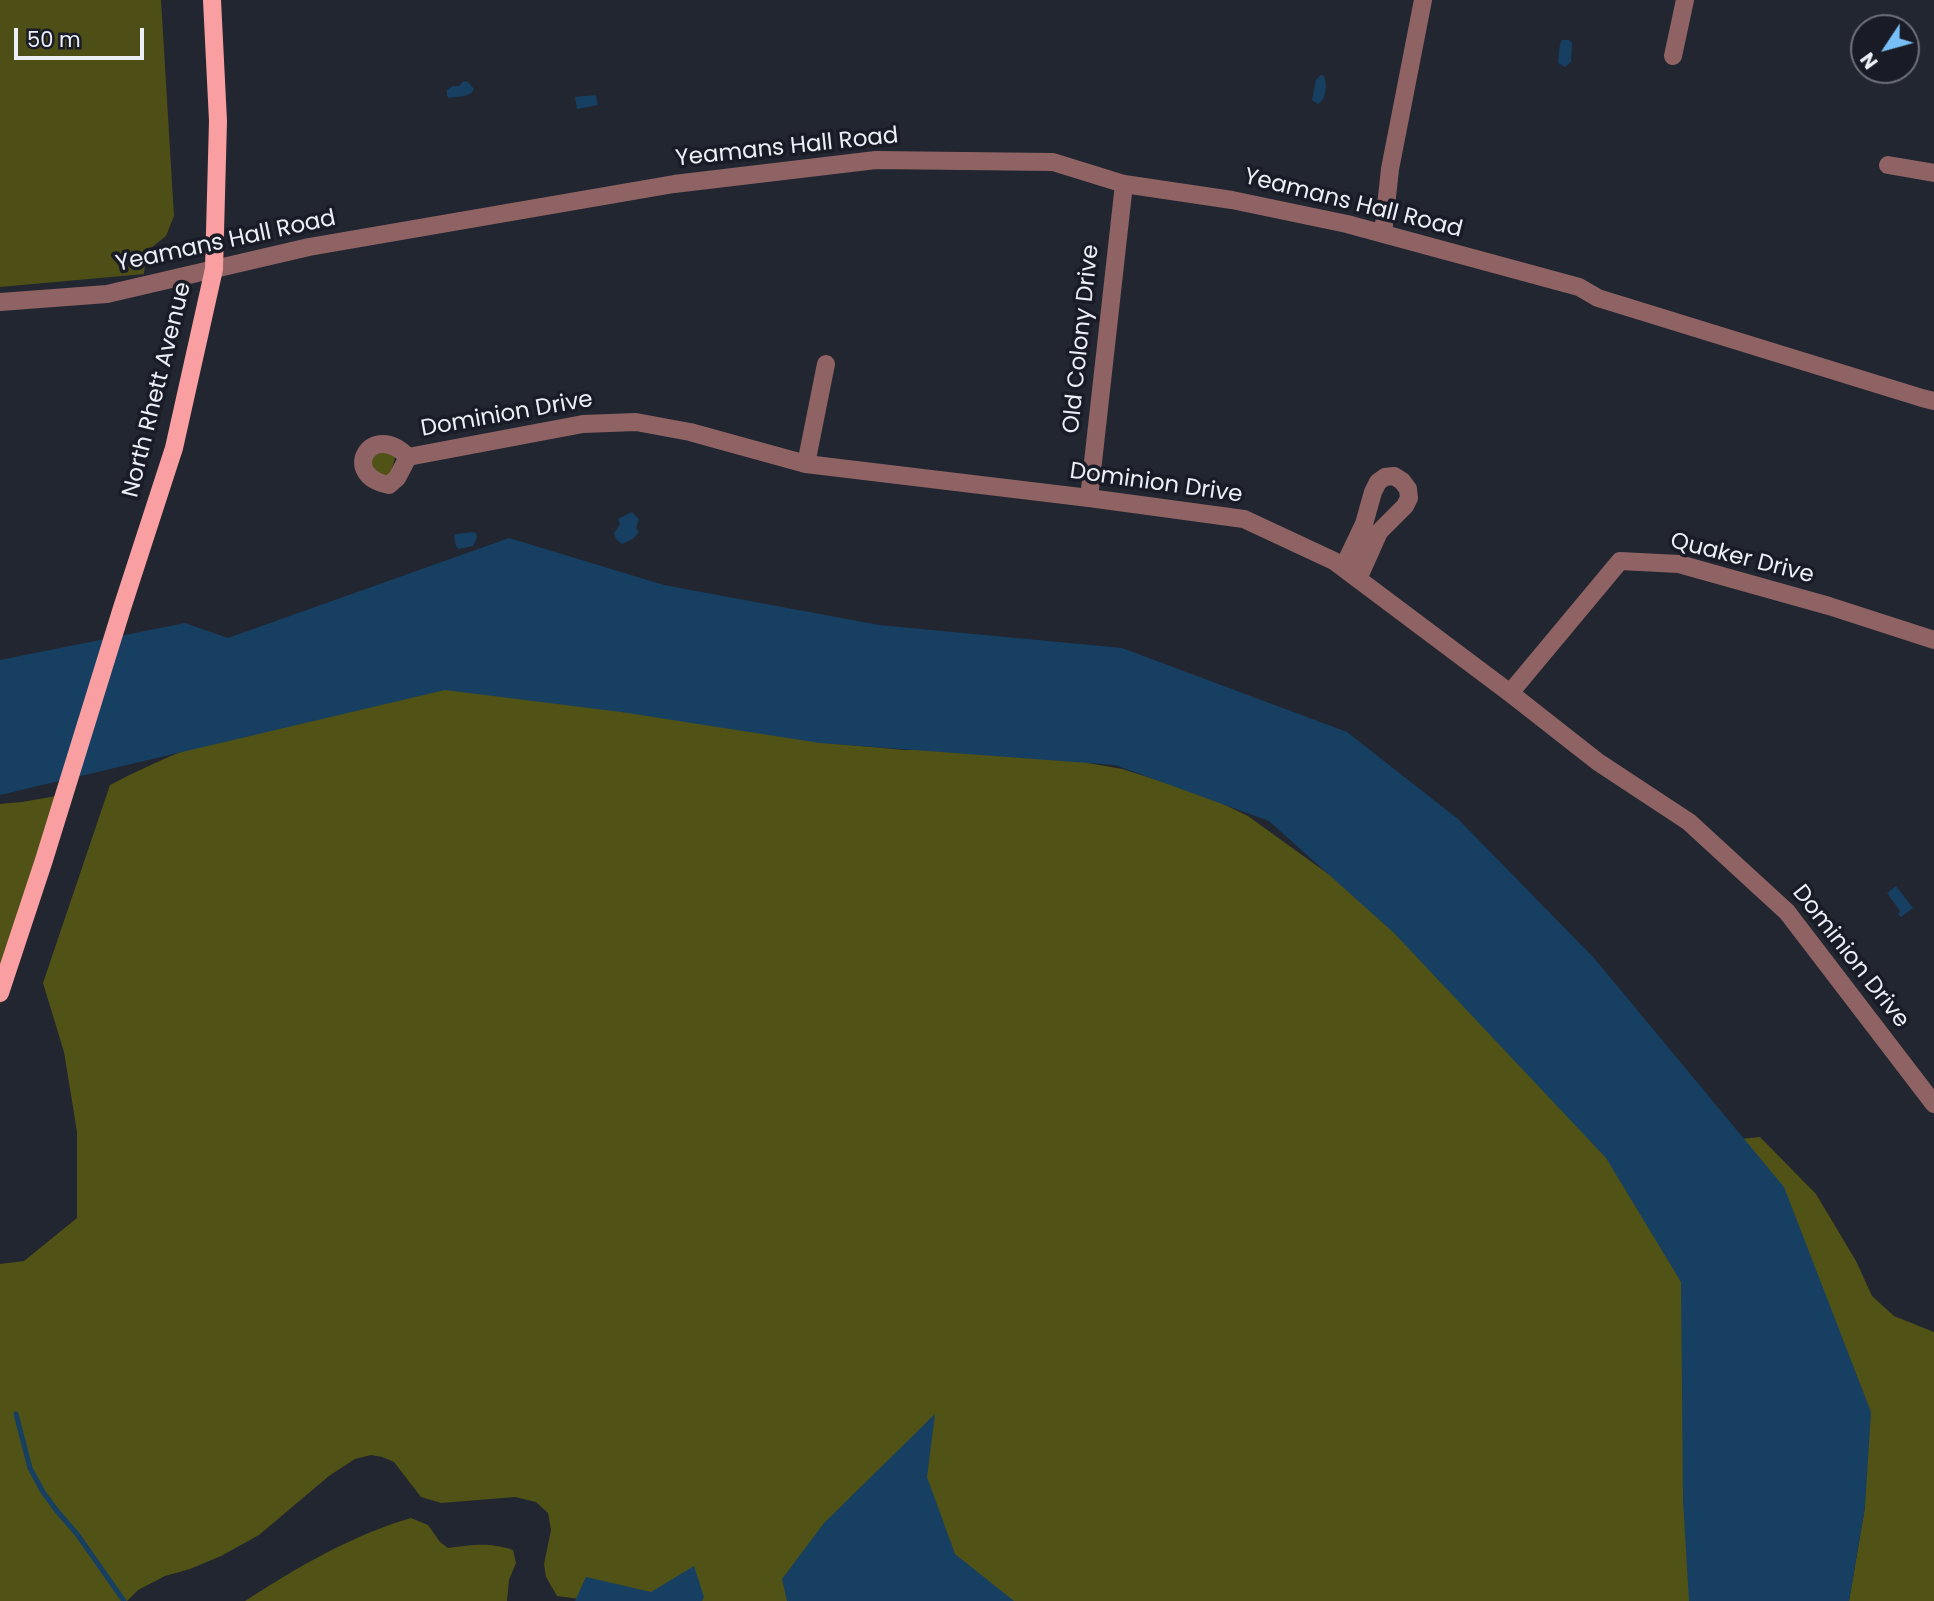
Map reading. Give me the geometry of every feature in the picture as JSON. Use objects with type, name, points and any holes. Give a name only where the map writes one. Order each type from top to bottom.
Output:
[{"type":"main road","name":"North Rhett Avenue","points":[[0,993],[174,448],[214,269],[218,121],[212,0]]},
{"type":"street","points":[[1383,234],[1390,169],[1423,0]]},
{"type":"street","points":[[1673,57],[1685,0]]},
{"type":"street","name":"Yeamans Hall Road","points":[[0,302],[107,294],[309,247],[674,184],[876,160],[1053,162],[1124,184],[1232,200],[1347,224],[1580,287],[1598,298],[1934,401]]},
{"type":"street","points":[[1888,165],[1934,173]]},
{"type":"street","name":"Old Colony Drive","points":[[1089,498],[1124,184]]},
{"type":"street","points":[[806,464],[826,364]]},
{"type":"street","name":"Dominion Drive","points":[[408,457],[583,424],[636,422],[690,432],[806,464],[1089,498],[1244,520],[1334,561],[1598,762],[1689,822],[1787,912],[1934,1104]]},
{"type":"street","points":[[1343,568],[1372,528],[1358,579]]},
{"type":"street","name":"Quaker Drive","points":[[1510,693],[1619,561],[1679,564],[1829,606],[1934,640]]},
{"type":"shaded area","points":[[0,0],[161,0],[174,216],[166,236],[146,252],[144,274],[0,287]]},
{"type":"shaded area","points":[[378,451],[390,451],[395,458],[390,475],[384,477],[372,469],[371,457]]},
{"type":"shaded area","points":[[422,669],[816,742],[1077,761],[1122,769],[1204,795],[1248,816],[1338,881],[1381,918],[1670,1210],[1741,1601],[580,1599],[557,1596],[546,1577],[544,1564],[551,1530],[548,1513],[536,1502],[515,1497],[441,1503],[421,1497],[394,1462],[371,1455],[355,1459],[329,1476],[259,1535],[221,1556],[165,1576],[138,1590],[127,1601],[0,1601],[0,1264],[24,1261],[77,1218],[77,1132],[64,1052],[43,983],[110,785],[225,735]]},
{"type":"shaded area","points":[[68,794],[0,1005],[0,804]]},
{"type":"shaded area","points":[[1760,1137],[1816,1194],[1856,1261],[1872,1296],[1894,1316],[1934,1332],[1934,1601],[1849,1601],[1865,1507],[1731,1140]]},
{"type":"shaded area","points":[[411,1518],[428,1525],[448,1548],[488,1545],[513,1550],[516,1563],[509,1580],[507,1601],[245,1601],[325,1554],[367,1534]]},
{"type":"water","points":[[1562,40],[1572,43],[1571,62],[1565,67],[1558,63]]},
{"type":"water","points":[[1321,75],[1325,79],[1326,91],[1318,104],[1312,100],[1316,80]]},
{"type":"water","points":[[464,81],[474,89],[472,92],[449,98],[447,96],[447,90]]},
{"type":"water","points":[[596,95],[598,105],[577,109],[575,97]]},
{"type":"water","points":[[632,512],[639,519],[636,528],[639,532],[633,539],[622,544],[614,533],[620,524],[618,519]]},
{"type":"water","points":[[473,532],[477,537],[473,546],[459,549],[456,546],[456,534]]},
{"type":"water","points":[[509,538],[664,585],[879,625],[1122,648],[1347,732],[1458,819],[1594,958],[1784,1187],[1871,1412],[1865,1507],[1849,1601],[1689,1601],[1683,1500],[1681,1282],[1606,1158],[1394,933],[1269,821],[1115,765],[820,743],[621,712],[445,690],[0,795],[0,660],[185,623],[228,638]]},
{"type":"water","points":[[1896,886],[1913,908],[1901,917],[1898,914],[1900,911],[1887,893]]},
{"type":"water","points":[[935,1414],[927,1477],[955,1554],[1014,1601],[787,1601],[782,1579],[824,1523]]},
{"type":"water","points":[[694,1566],[704,1597],[702,1601],[575,1601],[586,1577],[651,1592]]},
{"type":"waterway","points":[[16,1414],[30,1468],[43,1492],[77,1534],[124,1601]]}]
